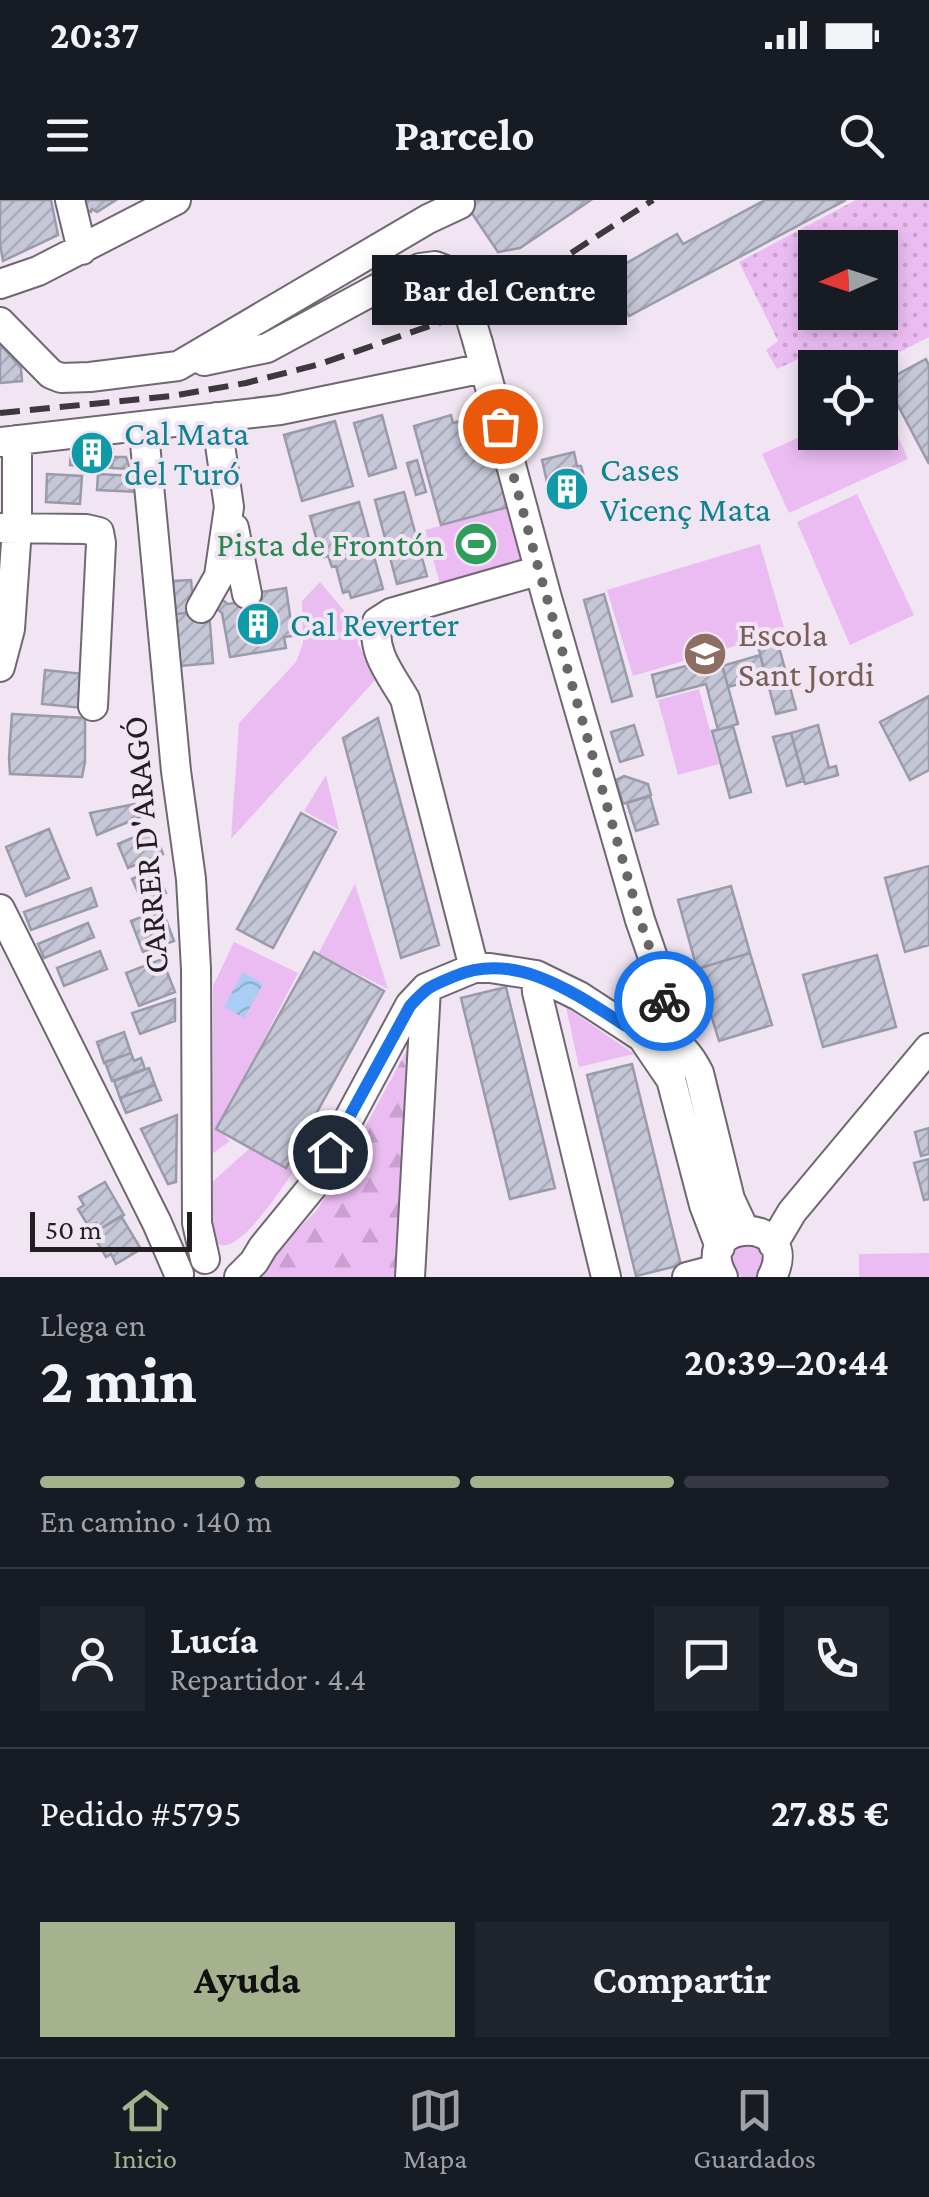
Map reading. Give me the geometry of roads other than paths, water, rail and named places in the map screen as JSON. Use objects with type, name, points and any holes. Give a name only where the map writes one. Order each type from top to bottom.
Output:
[{"type":"street","points":[[70,200],[82,250]]},
{"type":"street","points":[[0,284],[38,272],[176,200]]},
{"type":"street","points":[[178,366],[423,210],[460,204]]},
{"type":"street","points":[[0,322],[51,374],[61,378],[90,377],[178,366],[267,348],[420,268],[435,266],[452,272],[460,283],[640,920],[667,998],[675,1042],[671,1079]]},
{"type":"street","points":[[0,668],[10,629],[8,441],[280,410],[481,355]]},
{"type":"street","points":[[216,417],[247,594]]},
{"type":"street","name":"CARRER D'ARAGÓ","points":[[146,426],[196,970],[198,1223],[220,1270]]},
{"type":"street","points":[[201,608],[219,576],[230,506]]},
{"type":"street","points":[[8,528],[99,532],[92,706]]},
{"type":"street","points":[[474,968],[406,699],[382,660],[374,638],[377,622],[391,612],[530,573],[540,574]]},
{"type":"street","points":[[0,908],[157,1223],[178,1276]]},
{"type":"street","points":[[178,1276],[191,1260],[220,1270],[254,1262],[312,1187],[410,1006],[426,988],[474,968],[536,975],[579,996],[642,1037],[671,1079],[721,1266]]},
{"type":"street","points":[[536,975],[606,1277]]},
{"type":"street","points":[[410,1277],[426,988]]},
{"type":"street","points":[[626,1026],[667,998]]},
{"type":"street","points":[[626,1026],[642,1026],[675,1042],[692,1057],[700,1073],[730,1198],[744,1229]]},
{"type":"street","points":[[773,1244],[792,1212],[929,1048]]},
{"type":"street","points":[[721,1266],[725,1239],[744,1229],[762,1233],[773,1244],[778,1262],[772,1277]]},
{"type":"street","points":[[686,1277],[721,1266]]},
{"type":"water","points":[[243,972],[263,984],[244,1018],[224,1007]]},
{"type":"railway","points":[[0,413],[172,396],[320,364],[441,322],[551,266],[653,200]]},
{"type":"place","name":"Bar del Centre","points":[[500,426]]},
{"type":"place","name":"Cal Mata del Turó","points":[[92,453]]},
{"type":"place","name":"Cases Vicenç Mata","points":[[567,489]]},
{"type":"place","name":"Pista de Frontón","points":[[476,544]]},
{"type":"place","name":"Cal Reverter","points":[[258,624]]},
{"type":"place","name":"Escola Sant Jordi","points":[[705,654]]}]
